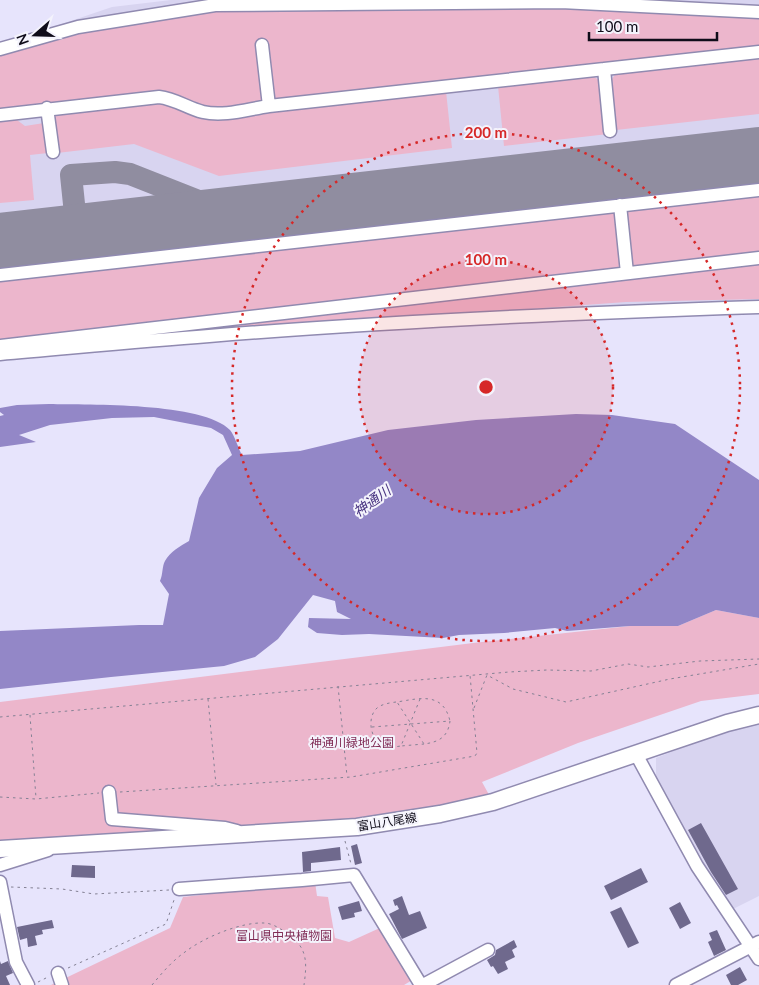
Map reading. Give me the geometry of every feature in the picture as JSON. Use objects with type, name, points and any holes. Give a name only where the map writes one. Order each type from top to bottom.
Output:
[{"type":"main road","name":"富山八尾線","points":[[0,849],[357,828],[440,814],[493,802],[727,723],[759,714]]},
{"type":"street","points":[[0,49],[78,27],[215,5],[561,2],[759,12]]},
{"type":"street","points":[[262,45],[269,106]]},
{"type":"street","points":[[0,114],[159,97],[172,99],[202,112],[217,114],[269,106],[759,52]]},
{"type":"street","points":[[604,69],[610,131]]},
{"type":"street","points":[[47,108],[53,152]]},
{"type":"street","points":[[0,275],[759,190]]},
{"type":"street","points":[[620,205],[627,273]]},
{"type":"street","points":[[0,346],[759,258]]},
{"type":"street","points":[[0,354],[407,322],[648,310],[759,307]]},
{"type":"street","points":[[636,754],[697,866],[754,944],[759,959]]},
{"type":"street","points":[[109,792],[112,819],[225,828],[246,834]]},
{"type":"street","points":[[0,865],[62,846]]},
{"type":"street","points":[[179,889],[302,880],[354,874],[422,985],[488,950]]},
{"type":"street","points":[[0,882],[16,962],[29,985]]},
{"type":"street","points":[[676,985],[754,944]]},
{"type":"path","points":[[0,717],[338,686],[547,670],[591,671],[628,664],[648,667],[759,659]]},
{"type":"path","points":[[487,675],[513,689],[566,702],[670,679],[759,664]]},
{"type":"path","points":[[473,710],[487,675]]},
{"type":"path","points":[[0,798],[36,798],[347,777],[475,756],[477,753],[470,676]]},
{"type":"path","points":[[338,686],[347,777]]},
{"type":"path","points":[[208,698],[216,786]]},
{"type":"path","points":[[401,746],[420,699]]},
{"type":"path","points":[[420,699],[436,700],[448,712],[450,721],[446,735],[440,740],[424,744],[390,747],[382,745],[376,740],[372,727],[373,714],[383,704],[397,702],[420,699]]},
{"type":"path","points":[[397,702],[424,744]]},
{"type":"path","points":[[30,714],[36,798]]},
{"type":"path","points":[[372,727],[450,721]]},
{"type":"path","points":[[344,837],[354,874]]},
{"type":"path","points":[[0,887],[62,889],[94,894],[179,889],[166,924],[60,979],[29,985]]},
{"type":"path","points":[[152,985],[168,966],[185,951],[214,935],[243,925],[264,923],[280,928],[300,944],[306,959],[304,985]]},
{"type":"shaded area","points":[[171,0],[759,0],[759,308],[577,310],[0,355],[0,45],[112,7]]},
{"type":"shaded area","points":[[759,724],[759,896],[733,909],[701,863],[656,776],[656,758],[709,737]]},
{"type":"green space","points":[[430,4],[759,12],[759,47],[216,109],[206,108],[173,94],[0,110],[0,53],[22,45],[157,14],[258,6]]},
{"type":"green space","points":[[759,57],[759,114],[616,130],[612,79],[616,73]]},
{"type":"green space","points":[[589,74],[599,80],[608,134],[504,146],[498,86]]},
{"type":"green space","points":[[446,91],[452,148],[219,176],[134,144],[57,153],[54,117],[57,113],[155,100],[202,116]]},
{"type":"green space","points":[[13,117],[25,126],[44,123],[48,153],[30,155],[34,200],[0,203],[0,119]]},
{"type":"green space","points":[[759,194],[759,256],[634,267],[630,264],[622,209]]},
{"type":"green space","points":[[617,211],[620,264],[618,268],[0,340],[0,278]]},
{"type":"green space","points":[[759,264],[759,299],[626,302],[92,340]]},
{"type":"green space","name":"神通川緑地公園","points":[[716,610],[759,618],[759,694],[701,701],[578,743],[482,782],[493,802],[440,814],[0,849],[0,702],[473,643],[630,626],[678,626]]},
{"type":"green space","name":"富山県中央植物園","points":[[315,882],[317,896],[328,897],[335,938],[349,942],[382,927],[414,979],[404,985],[51,985],[170,928],[183,897]]},
{"type":"water","name":"神通川","points":[[17,405],[117,405],[196,414],[216,421],[230,430],[242,455],[300,451],[388,430],[476,420],[576,414],[612,415],[675,424],[759,480],[759,618],[716,610],[678,626],[630,626],[567,631],[555,628],[459,635],[443,638],[369,634],[342,635],[317,633],[308,627],[309,618],[351,619],[337,612],[335,601],[313,595],[278,639],[255,657],[224,666],[0,689],[0,631],[163,625],[169,594],[160,581],[164,563],[172,552],[189,541],[199,498],[217,468],[232,455],[223,435],[211,428],[154,417],[112,418],[50,425],[19,435],[36,442],[0,447],[0,416],[4,415],[0,412],[0,408]]},
{"type":"building","points":[[701,823],[738,889],[726,895],[688,830]]},
{"type":"building","points":[[357,844],[362,863],[355,865],[351,846]]},
{"type":"building","points":[[340,847],[341,860],[311,863],[311,871],[303,872],[302,852]]},
{"type":"building","points":[[72,865],[95,866],[95,878],[71,877]]},
{"type":"building","points":[[641,868],[648,882],[611,900],[604,886]]},
{"type":"building","points":[[402,896],[409,915],[420,911],[427,928],[402,939],[389,914],[399,909],[397,905],[395,906],[393,900]]},
{"type":"building","points":[[359,901],[362,911],[354,913],[355,917],[342,920],[338,907]]},
{"type":"building","points":[[680,902],[691,923],[680,929],[669,908]]},
{"type":"building","points":[[621,907],[639,943],[628,948],[610,912]]},
{"type":"building","points":[[52,920],[54,928],[42,930],[43,934],[35,936],[37,945],[28,947],[27,938],[20,940],[17,927]]},
{"type":"building","points":[[717,930],[726,950],[714,956],[708,942],[712,940],[709,933]]},
{"type":"building","points":[[514,940],[517,947],[512,950],[515,957],[505,962],[508,969],[498,974],[487,960],[495,955],[496,950]]},
{"type":"building","points":[[0,961],[1,964],[8,961],[13,973],[6,976],[10,985],[0,985]]},
{"type":"building","points":[[740,967],[747,980],[738,985],[731,985],[726,975]]},
{"type":"taxiway","points":[[77,233],[71,175],[115,172],[130,174],[234,215]]},
{"type":"runway","points":[[0,242],[759,156]]}]
